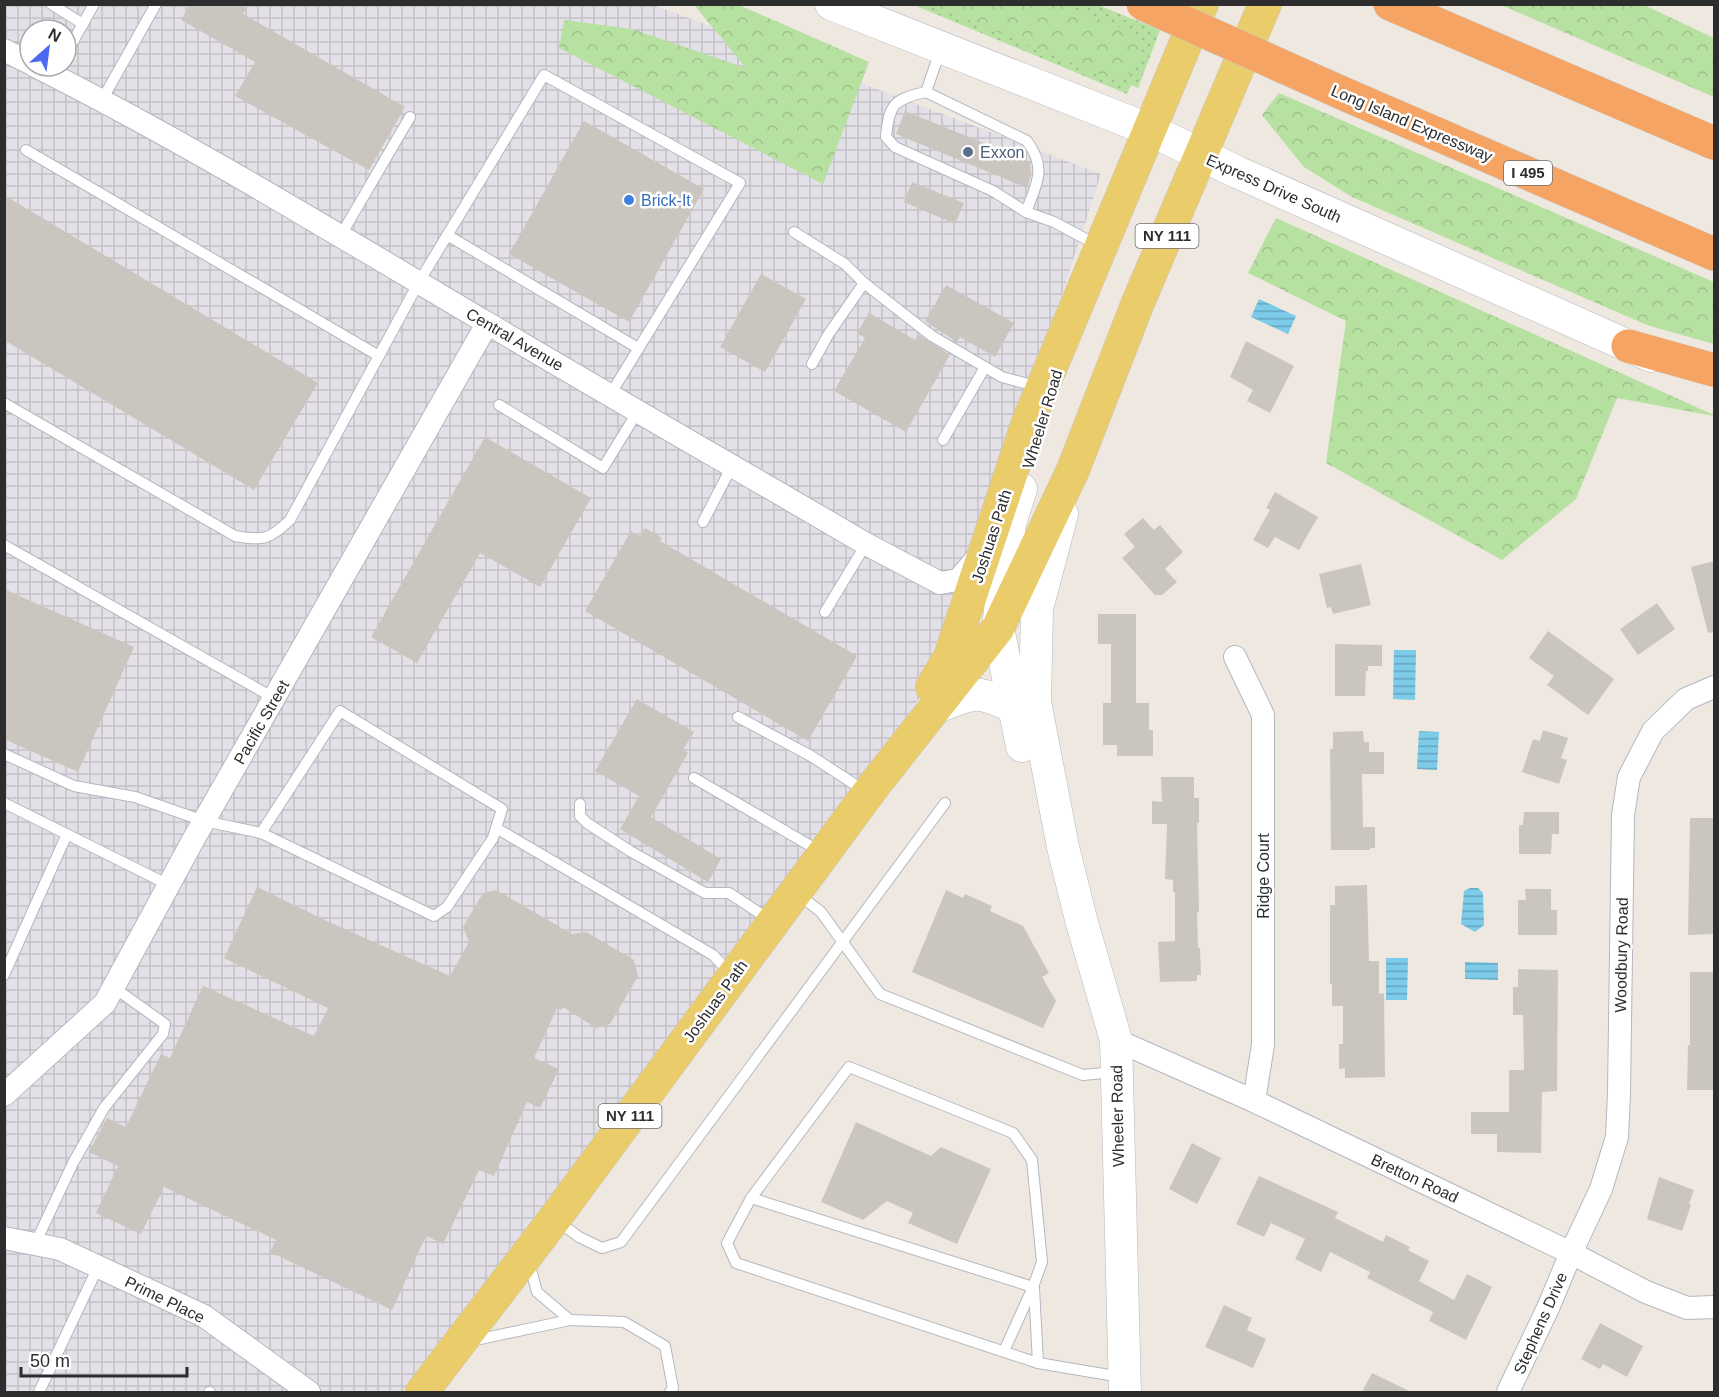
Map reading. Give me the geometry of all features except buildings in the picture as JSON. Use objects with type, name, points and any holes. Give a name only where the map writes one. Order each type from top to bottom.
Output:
[{"type":"highway","name":"Long Island Expressway","points":[[1143,4],[1714,254]]},
{"type":"highway","points":[[1390,4],[1714,143]]},
{"type":"highway","points":[[1628,346],[1714,370]]},
{"type":"main road","name":"Express Drive South","points":[[831,4],[1150,130],[1201,156],[1628,346],[1714,381]]},
{"type":"main road","name":"Wheeler Road","points":[[1062,847],[1025,758],[998,628],[1011,523],[1043,414],[1087,279],[1202,4]]},
{"type":"main road","name":"Wheeler Road","points":[[1125,1385],[1116,1040],[1062,847],[1035,702],[1037,609],[1073,470],[1137,305],[1265,4]]},
{"type":"main road","name":"Joshuas Path","points":[[872,789],[950,657],[1028,422],[1087,279]]},
{"type":"main road","name":"Joshuas Path","points":[[422,1392],[555,1218],[872,789],[998,628],[1073,470]]},
{"type":"main road","points":[[935,708],[976,693],[987,695],[1014,707]]},
{"type":"street","points":[[4,50],[18,57]]},
{"type":"street","name":"Central Avenue","points":[[64,78],[341,236],[487,324],[866,544],[940,582],[958,579],[988,546]]},
{"type":"street","name":"Pacific Street","points":[[4,1095],[105,1003],[204,821],[487,324]]},
{"type":"street","name":"Ridge Court","points":[[1235,657],[1263,715],[1263,1046],[1254,1101]]},
{"type":"street","name":"Woodbury Road","points":[[1571,1253],[1601,1189],[1617,1137],[1623,815],[1629,777],[1653,731],[1686,699],[1714,687]]},
{"type":"street","name":"Bretton Road","points":[[1116,1040],[1254,1101],[1571,1253],[1646,1292],[1688,1308],[1714,1307]]},
{"type":"street","name":"Prime Place","points":[[4,1238],[60,1249],[204,1316],[309,1392]]},
{"type":"street","name":"Stephens Drive","points":[[1508,1392],[1571,1253]]},
{"type":"lane","points":[[51,4],[82,24]]},
{"type":"lane","points":[[78,32],[94,4]]},
{"type":"lane","points":[[102,100],[156,4]]},
{"type":"lane","points":[[926,92],[941,48]]},
{"type":"lane","points":[[4,403],[235,536],[257,540],[276,534],[290,520],[419,282],[544,75],[740,183],[610,395]]},
{"type":"lane","points":[[1026,212],[1039,179],[1039,163],[1035,151],[1027,141],[926,92],[897,101],[888,118],[886,137],[895,147],[993,191],[1026,212],[1054,222],[1101,247]]},
{"type":"lane","points":[[341,236],[410,117]]},
{"type":"lane","points":[[26,150],[379,356]]},
{"type":"lane","points":[[794,232],[845,264],[864,283],[932,336],[1002,377],[1042,388]]},
{"type":"lane","points":[[447,235],[638,348]]},
{"type":"lane","points":[[812,364],[828,335],[864,283]]},
{"type":"lane","points":[[943,441],[985,367]]},
{"type":"lane","points":[[499,405],[603,468],[638,411]]},
{"type":"lane","points":[[703,522],[732,466]]},
{"type":"lane","points":[[825,612],[866,544]]},
{"type":"lane","points":[[4,545],[274,698]]},
{"type":"lane","points":[[4,754],[74,786],[135,798],[204,821],[261,833],[434,916],[447,907],[493,838],[502,809],[340,711],[261,833]]},
{"type":"lane","points":[[738,717],[872,789]]},
{"type":"lane","points":[[694,778],[824,853]]},
{"type":"lane","points":[[4,803],[169,885]]},
{"type":"lane","points":[[555,1218],[579,1238],[602,1248],[621,1242],[644,1214],[945,803]]},
{"type":"lane","points":[[580,804],[580,816],[587,823],[630,851],[705,893],[729,893],[773,922]]},
{"type":"lane","points":[[496,828],[713,955],[734,976]]},
{"type":"lane","points":[[4,975],[67,834]]},
{"type":"lane","points":[[796,891],[820,912],[880,994],[1083,1075],[1116,1072]]},
{"type":"lane","points":[[35,1244],[73,1163],[104,1108],[163,1034],[165,1024],[113,987]]},
{"type":"lane","points":[[1004,1351],[1034,1287],[1042,1262],[1032,1160],[1013,1133],[849,1067],[751,1198],[728,1243],[736,1263],[1038,1363],[1125,1385]]},
{"type":"lane","points":[[751,1198],[1034,1287]]},
{"type":"lane","points":[[527,1255],[537,1292],[570,1320]]},
{"type":"lane","points":[[39,1392],[98,1267]]},
{"type":"lane","points":[[1034,1287],[1038,1363]]},
{"type":"lane","points":[[460,1343],[570,1320],[624,1322],[665,1346],[674,1388],[670,1392]]},
{"type":"shaded area","points":[[5,5],[654,5],[1101,174],[946,653],[870,781],[419,1392],[5,1392]]},
{"type":"green space","points":[[694,5],[739,5],[869,62],[823,184],[559,48],[564,20],[632,29],[746,68]]},
{"type":"green space","points":[[914,5],[1098,5],[1160,30],[1138,88],[1131,85],[1127,94]]},
{"type":"green space","points":[[932,5],[1064,5],[1132,32],[1143,46],[1136,68],[1118,82]]},
{"type":"green space","points":[[1501,5],[1644,5],[1714,38],[1714,97]]},
{"type":"green space","points":[[1279,93],[1714,282],[1714,344],[1647,325],[1352,197],[1304,167],[1262,115]]},
{"type":"green space","points":[[1276,218],[1714,416],[1617,398],[1576,499],[1502,560],[1326,463],[1346,321],[1248,273]]},
{"type":"water","points":[[1259,299],[1296,316],[1288,334],[1251,317]]},
{"type":"water","points":[[1394,650],[1416,650],[1415,700],[1393,699]]},
{"type":"water","points":[[1419,731],[1439,732],[1437,770],[1417,769]]},
{"type":"water","points":[[1478,888],[1483,893],[1484,925],[1475,932],[1461,924],[1464,891]]},
{"type":"water","points":[[1386,958],[1408,958],[1407,1000],[1386,1000]]},
{"type":"water","points":[[1465,962],[1498,963],[1498,980],[1465,979]]},
{"type":"place","name":"Exxon","points":[[968,152]]},
{"type":"place","name":"Brick-It","points":[[629,200]]}]
